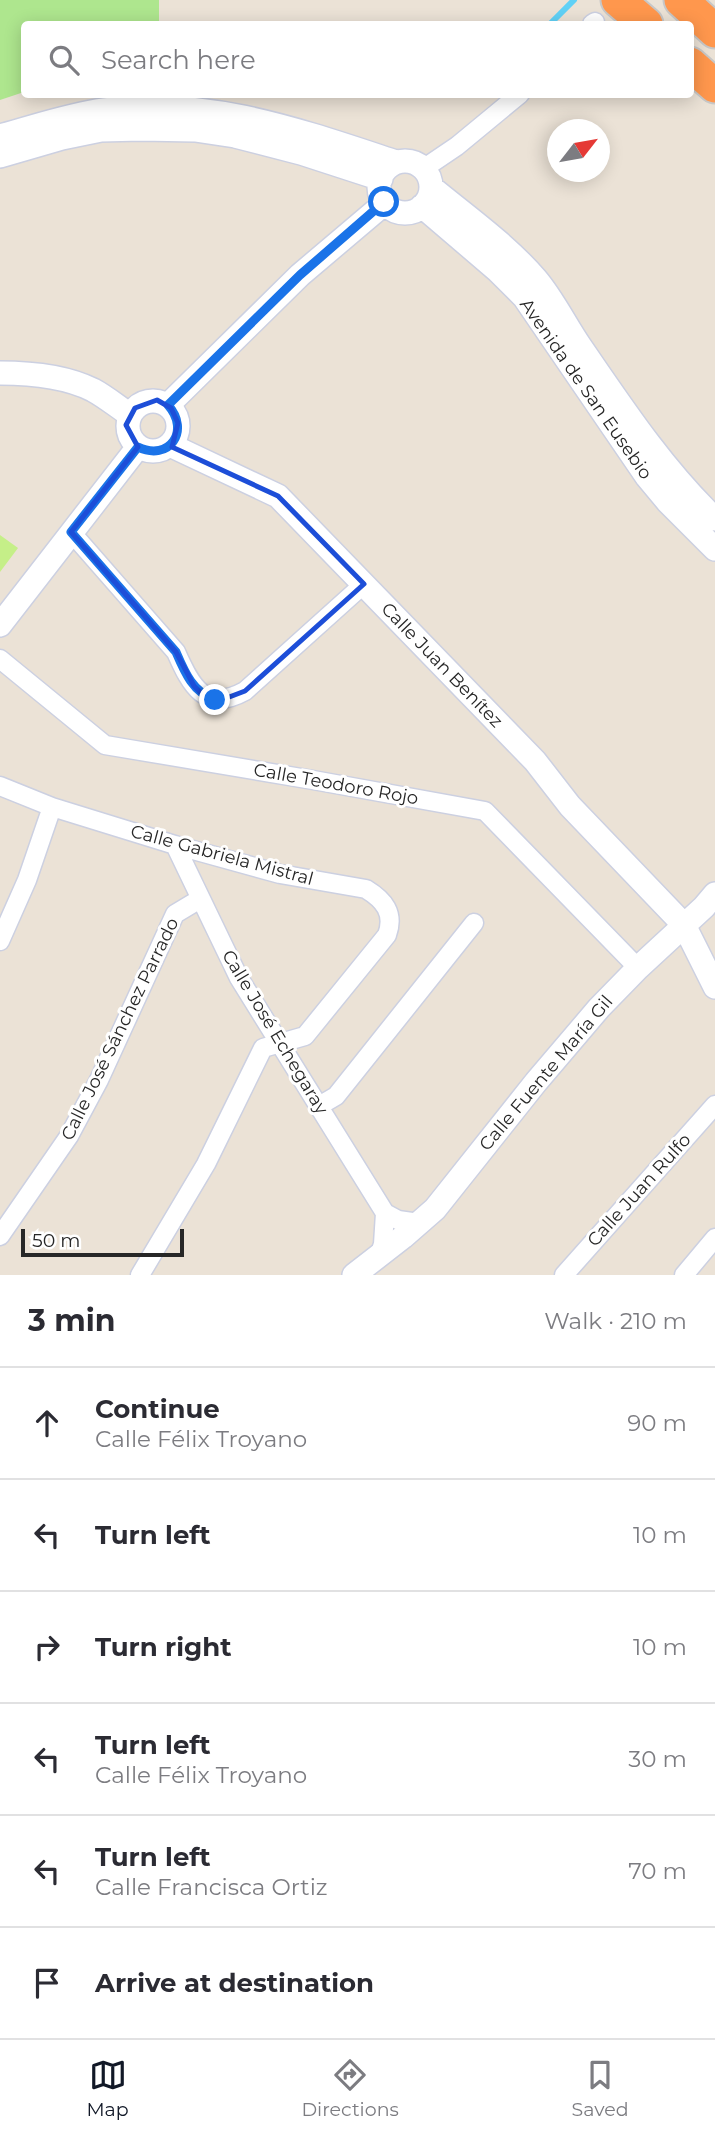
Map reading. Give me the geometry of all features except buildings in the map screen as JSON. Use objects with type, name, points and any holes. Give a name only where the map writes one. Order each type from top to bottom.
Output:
[{"type":"highway","points":[[681,0],[715,31]]},
{"type":"highway","points":[[694,67],[715,86]]},
{"type":"street","points":[[425,187],[409,161],[389,171],[379,185],[380,194],[390,208],[407,212],[457,146],[515,98]]},
{"type":"street","points":[[0,136],[67,117],[106,110],[200,109],[240,115],[305,132],[389,171]]},
{"type":"street","points":[[0,156],[101,130],[195,130],[235,136],[389,171]]},
{"type":"street","name":"Avenida de San Eusebio","points":[[425,187],[510,253],[536,280],[633,424],[679,483],[715,519]]},
{"type":"street","name":"Avenida de San Eusebio","points":[[425,187],[524,297],[647,477],[715,549]]},
{"type":"street","points":[[168,405],[300,275],[385,203]]},
{"type":"street","points":[[0,373],[39,376],[78,384],[130,415]]},
{"type":"street","points":[[148,400],[168,405],[176,415],[178,423],[175,439],[170,446],[154,452],[138,447],[126,425],[135,408],[148,400]]},
{"type":"street","name":"Calle Juan Benítez","points":[[170,446],[278,496],[534,761],[570,806],[684,925],[715,987]]},
{"type":"street","points":[[0,625],[138,447]]},
{"type":"street","points":[[71,532],[176,652],[186,676],[194,686],[204,696],[215,700],[245,691],[364,584]]},
{"type":"street","name":"Calle Teodoro Rojo","points":[[0,659],[105,745],[485,811],[638,968]]},
{"type":"street","name":"Calle Gabriela Mistral","points":[[0,786],[52,807],[175,845],[280,874],[366,889],[386,905],[390,920],[387,935],[305,1036],[263,1048],[206,1164],[140,1275]]},
{"type":"street","points":[[0,941],[27,880],[52,807]]},
{"type":"street","name":"Calle José Echegaray","points":[[175,845],[240,978],[385,1213]]},
{"type":"street","name":"Calle Fuente María Gil","points":[[354,1275],[435,1209],[598,1008],[715,894]]},
{"type":"street","name":"Calle José Sánchez Parrado","points":[[0,1236],[69,1136],[99,1080],[175,914],[200,900]]},
{"type":"street","points":[[319,1106],[336,1097],[474,923]]},
{"type":"street","name":"Calle Juan Rulfo","points":[[564,1275],[715,1104]]},
{"type":"street","points":[[380,1253],[385,1213],[398,1220],[419,1223]]},
{"type":"street","points":[[684,1275],[715,1238]]},
{"type":"highlighted area","points":[[157,400],[171,408],[178,423],[172,447],[278,496],[364,584],[245,691],[224,699],[204,696],[194,686],[176,652],[71,532],[138,447],[126,425],[135,408]]},
{"type":"green space","points":[[0,0],[159,0],[159,21],[21,21],[21,93],[0,100]]},
{"type":"green space","points":[[0,535],[18,548],[0,572]]},
{"type":"waterway","points":[[553,21],[574,0]]},
{"type":"route","points":[[215,700],[204,696],[194,686],[186,676],[176,652],[71,532],[138,447],[154,452],[170,446],[178,431],[178,423],[176,415],[168,405],[300,275],[384,202]]}]
